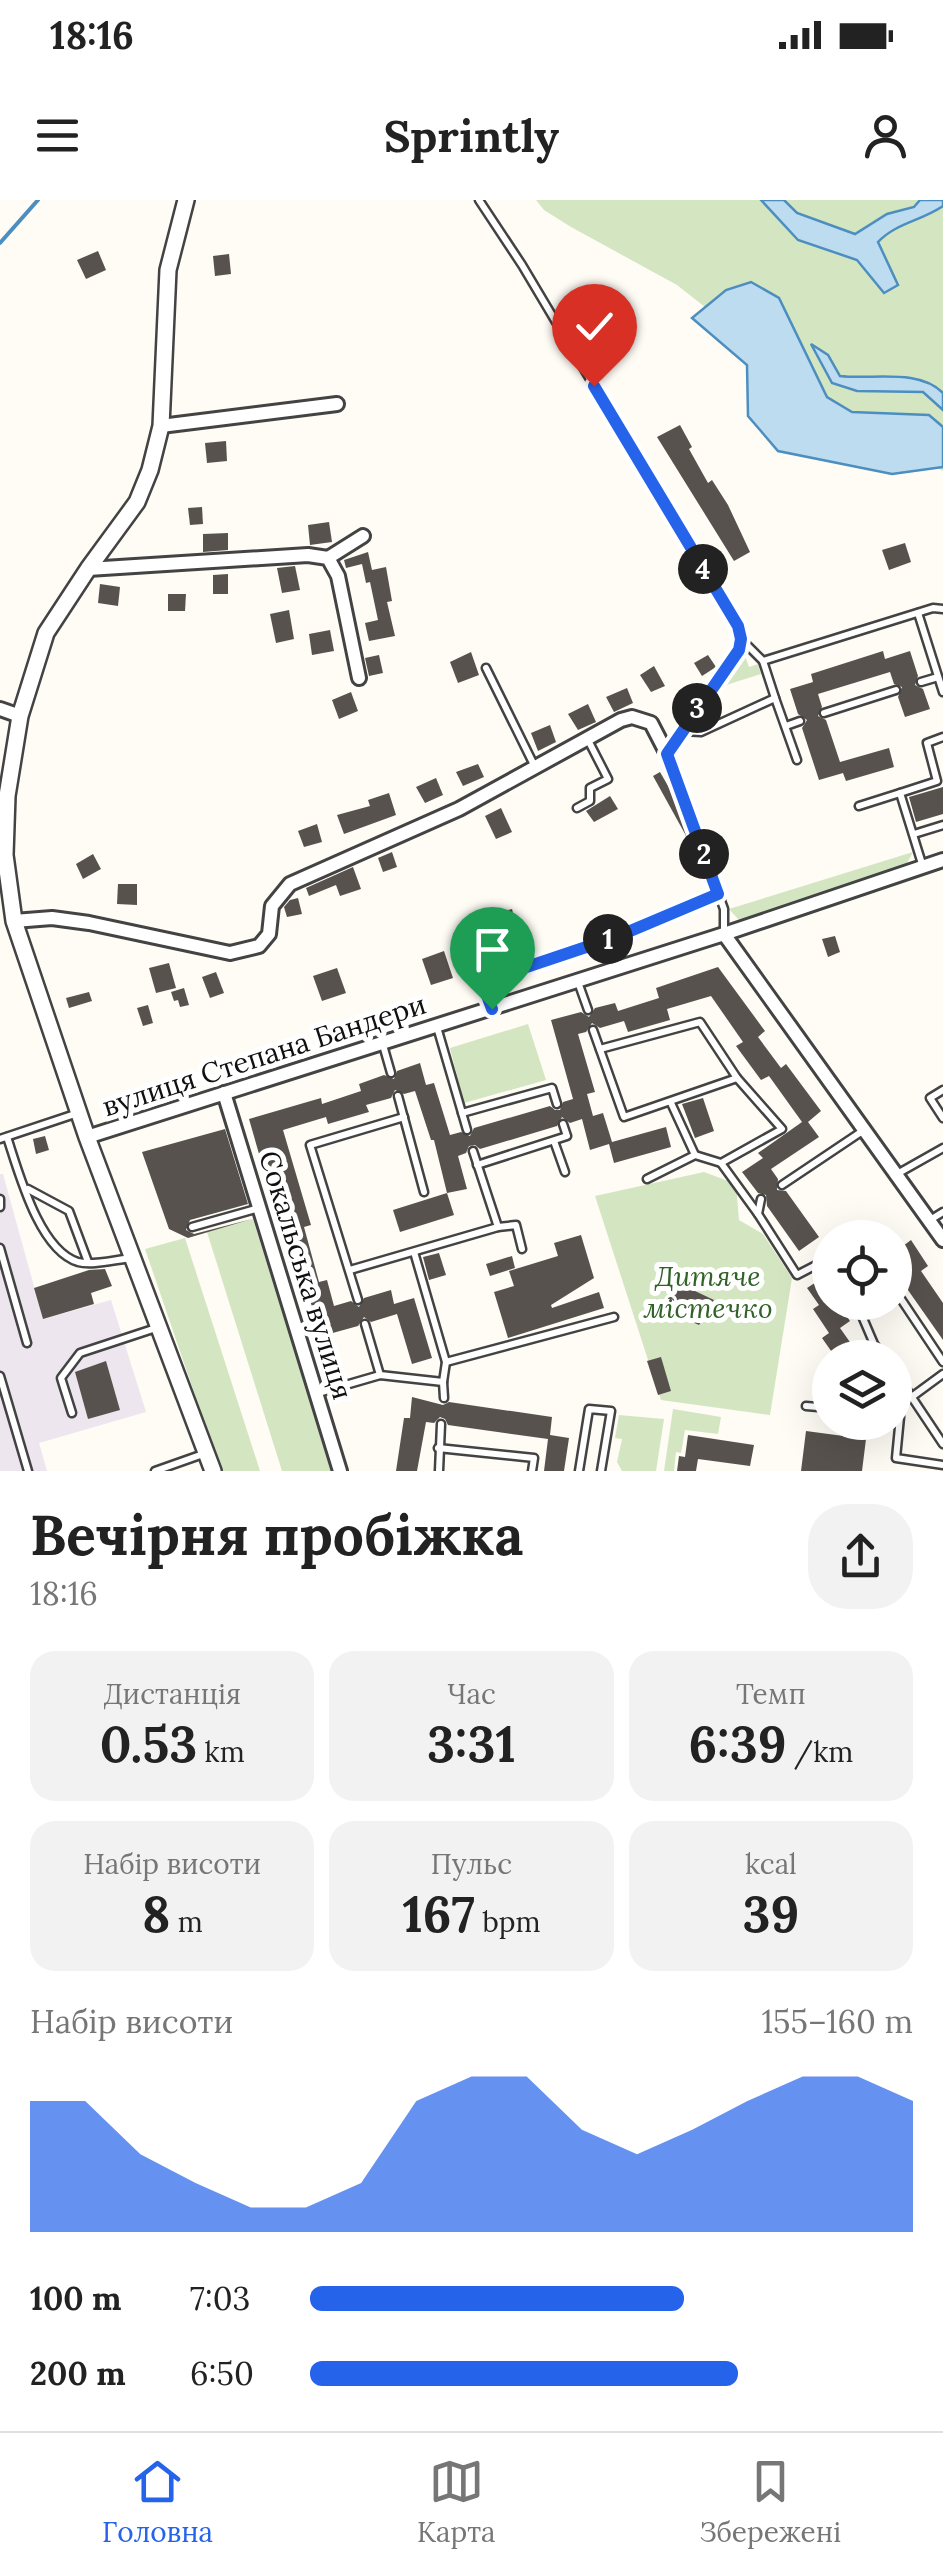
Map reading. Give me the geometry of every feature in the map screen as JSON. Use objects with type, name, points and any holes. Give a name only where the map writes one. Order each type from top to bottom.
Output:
[{"type":"street","points":[[186,200],[168,270],[161,426],[150,470],[137,502],[46,633],[20,716],[6,796],[5,855],[14,921],[87,1138],[214,1471]]},
{"type":"street","points":[[161,426],[337,404]]},
{"type":"street","points":[[88,568],[328,558],[363,536]]},
{"type":"street","points":[[328,558],[338,576],[359,678]]},
{"type":"street","points":[[0,709],[20,716]]},
{"type":"street","points":[[14,921],[52,918],[88,922],[230,952],[260,946],[269,934],[272,906],[290,884],[460,809],[621,720],[641,718],[652,723],[667,754]]},
{"type":"street","name":"вулиця Степана Бандери","points":[[87,1138],[943,860]]},
{"type":"street","points":[[724,934],[943,1240]]},
{"type":"street","name":"Сокальська вулиця","points":[[224,1093],[340,1471]]},
{"type":"lane","points":[[479,200],[738,626],[739,650],[667,754],[724,909],[724,934]]},
{"type":"lane","points":[[763,661],[943,608]]},
{"type":"lane","points":[[918,613],[943,692]]},
{"type":"lane","points":[[741,639],[763,661],[796,760]]},
{"type":"lane","points":[[486,668],[536,768]]},
{"type":"lane","points":[[920,682],[938,677]]},
{"type":"lane","points":[[824,713],[896,690]]},
{"type":"lane","points":[[680,731],[700,732],[776,698]]},
{"type":"lane","points":[[786,726],[800,722]]},
{"type":"lane","points":[[860,806],[937,781],[927,743],[943,737]]},
{"type":"lane","points":[[577,808],[590,800],[590,788],[608,779],[587,739]]},
{"type":"lane","points":[[900,793],[924,867]]},
{"type":"lane","points":[[914,834],[943,825]]},
{"type":"lane","points":[[492,1009],[482,982],[616,937],[718,894]]},
{"type":"lane","points":[[577,980],[588,1010]]},
{"type":"lane","points":[[600,1050],[700,1022],[737,1078],[782,1129],[721,1164]]},
{"type":"lane","points":[[438,1027],[467,1130]]},
{"type":"lane","points":[[593,1030],[624,1117],[737,1078]]},
{"type":"lane","points":[[383,1045],[391,1073]]},
{"type":"lane","points":[[462,1113],[552,1088],[557,1104]]},
{"type":"lane","points":[[943,1090],[930,1098],[943,1118]]},
{"type":"lane","points":[[398,1096],[424,1192]]},
{"type":"lane","points":[[671,1102],[695,1155]]},
{"type":"lane","points":[[79,1112],[3,1138],[35,1216],[55,1250],[81,1263],[134,1258]]},
{"type":"lane","points":[[358,1300],[310,1144],[404,1117]]},
{"type":"lane","points":[[477,1164],[567,1136],[564,1124]]},
{"type":"lane","points":[[782,1185],[864,1129]]},
{"type":"lane","points":[[554,1141],[565,1172]]},
{"type":"lane","points":[[896,1174],[943,1148]]},
{"type":"lane","points":[[473,1151],[498,1227]]},
{"type":"lane","points":[[646,1179],[695,1155],[721,1164],[798,1275],[812,1268]]},
{"type":"lane","points":[[26,1188],[68,1211],[88,1262]]},
{"type":"lane","points":[[758,1214],[762,1199]]},
{"type":"lane","points":[[192,1227],[260,1208]]},
{"type":"lane","points":[[929,1221],[943,1212]]},
{"type":"lane","points":[[350,1270],[498,1227],[516,1225],[522,1249]]},
{"type":"lane","points":[[0,1248],[27,1344]]},
{"type":"lane","points":[[414,1252],[446,1362],[444,1398]]},
{"type":"lane","points":[[912,1316],[943,1362]]},
{"type":"lane","points":[[446,1362],[614,1317]]},
{"type":"lane","points":[[364,1324],[380,1375]]},
{"type":"lane","points":[[72,1413],[61,1378],[80,1353],[160,1326]]},
{"type":"lane","points":[[943,1374],[913,1396],[943,1443]]},
{"type":"lane","points":[[317,1393],[380,1375],[443,1382]]},
{"type":"lane","points":[[0,1376],[28,1470]]},
{"type":"lane","points":[[806,1406],[812,1406]]},
{"type":"lane","points":[[578,1471],[589,1409],[611,1411],[601,1471]]},
{"type":"lane","points":[[439,1471],[441,1424]]},
{"type":"lane","points":[[898,1440],[896,1458],[943,1465]]},
{"type":"lane","points":[[438,1448],[534,1458],[532,1471]]},
{"type":"lane","points":[[155,1471],[208,1453]]},
{"type":"shaded area","points":[[0,1174],[43,1319],[111,1300],[146,1412],[39,1443],[47,1471],[0,1471]]},
{"type":"green space","points":[[536,200],[943,200],[943,471],[860,429],[677,285],[571,227],[544,210]]},
{"type":"green space","points":[[745,656],[749,667],[758,664],[761,674],[726,685],[730,668]]},
{"type":"green space","points":[[913,852],[905,867],[750,918],[738,919],[729,909]]},
{"type":"green space","points":[[528,1024],[546,1080],[464,1103],[450,1048]]},
{"type":"green space","name":"Дитяче містечко","points":[[704,1172],[736,1184],[739,1220],[763,1234],[792,1278],[770,1415],[661,1400],[595,1196]]},
{"type":"green space","points":[[253,1219],[332,1471],[282,1471],[207,1232]]},
{"type":"green space","points":[[185,1238],[260,1471],[221,1471],[145,1249]]},
{"type":"green space","points":[[673,1409],[721,1417],[718,1434],[685,1430],[674,1471],[664,1471]]},
{"type":"green space","points":[[619,1415],[664,1419],[656,1471],[622,1471],[617,1462],[622,1439],[615,1438]]},
{"type":"water","points":[[761,200],[784,200],[797,213],[855,234],[887,214],[914,207],[920,200],[943,200],[943,206],[893,230],[878,242],[898,285],[884,293],[857,260],[798,240]]},
{"type":"water","points":[[751,282],[779,298],[827,397],[852,412],[929,415],[943,427],[943,467],[892,474],[778,451],[748,416],[747,365],[692,318],[726,290]]},
{"type":"water","points":[[811,344],[828,355],[840,376],[908,378],[933,385],[943,393],[943,410],[923,392],[857,391],[832,383]]},
{"type":"building","points":[[98,251],[106,270],[86,279],[77,260]]},
{"type":"building","points":[[229,254],[231,274],[215,276],[213,256]]},
{"type":"building","points":[[680,425],[692,447],[689,449],[708,483],[712,480],[728,505],[750,552],[734,561],[657,437]]},
{"type":"building","points":[[226,441],[227,461],[207,463],[205,443]]},
{"type":"building","points":[[202,507],[203,524],[190,525],[188,508]]},
{"type":"building","points":[[329,522],[332,542],[310,545],[308,525]]},
{"type":"building","points":[[228,533],[228,550],[203,552],[203,534]]},
{"type":"building","points":[[905,543],[911,562],[889,570],[882,550]]},
{"type":"building","points":[[368,552],[372,570],[386,567],[392,601],[387,602],[395,636],[369,641],[365,623],[378,620],[370,582],[366,583],[362,564],[346,568],[344,560]]},
{"type":"building","points":[[295,566],[300,590],[282,593],[277,568]]},
{"type":"building","points":[[228,574],[228,594],[213,594],[213,575]]},
{"type":"building","points":[[100,584],[120,587],[118,606],[98,603]]},
{"type":"building","points":[[168,594],[186,594],[185,611],[168,611]]},
{"type":"building","points":[[289,610],[294,639],[276,643],[270,614]]},
{"type":"building","points":[[330,630],[334,651],[312,655],[309,634]]},
{"type":"building","points":[[883,651],[885,659],[910,651],[918,676],[915,685],[923,689],[930,709],[905,717],[898,697],[902,687],[894,684],[890,672],[818,694],[822,707],[818,716],[826,720],[840,762],[889,748],[894,767],[846,781],[843,773],[819,780],[802,728],[807,720],[798,714],[790,689],[813,682],[811,674]]},
{"type":"building","points":[[471,652],[479,675],[458,683],[450,662]]},
{"type":"building","points":[[379,655],[383,673],[369,676],[365,658]]},
{"type":"building","points":[[708,655],[716,667],[702,676],[694,663]]},
{"type":"building","points":[[654,666],[665,686],[651,692],[640,675]]},
{"type":"building","points":[[627,688],[633,703],[614,712],[606,697]]},
{"type":"building","points":[[351,692],[358,711],[339,719],[332,700]]},
{"type":"building","points":[[588,704],[596,722],[578,730],[568,714]]},
{"type":"building","points":[[550,725],[556,742],[538,751],[531,733]]},
{"type":"building","points":[[478,764],[484,777],[463,786],[456,772]]},
{"type":"building","points":[[660,772],[679,805],[690,843],[653,776]]},
{"type":"building","points":[[436,778],[443,795],[425,803],[416,787]]},
{"type":"building","points":[[943,787],[943,814],[916,822],[909,797]]},
{"type":"building","points":[[389,793],[396,815],[344,834],[337,815],[370,806],[368,800]]},
{"type":"building","points":[[610,796],[618,809],[594,822],[586,811]]},
{"type":"building","points":[[501,808],[512,832],[496,839],[485,816]]},
{"type":"building","points":[[317,824],[322,842],[304,847],[298,831]]},
{"type":"building","points":[[392,852],[397,867],[383,872],[378,858]]},
{"type":"building","points":[[93,854],[101,869],[83,879],[76,864]]},
{"type":"building","points":[[353,867],[361,889],[340,896],[336,885],[309,896],[306,888]]},
{"type":"building","points":[[118,884],[137,884],[137,905],[117,904]]},
{"type":"building","points":[[298,898],[302,914],[287,917],[284,907]]},
{"type":"building","points":[[512,909],[518,934],[476,945],[470,920]]},
{"type":"building","points":[[835,936],[840,952],[828,957],[822,939]]},
{"type":"building","points":[[444,951],[453,978],[431,985],[422,959]]},
{"type":"building","points":[[169,963],[176,988],[156,993],[149,968]]},
{"type":"building","points":[[718,967],[765,1031],[758,1037],[781,1068],[786,1064],[821,1111],[808,1122],[819,1137],[771,1169],[778,1179],[777,1190],[786,1191],[812,1227],[812,1242],[799,1251],[767,1206],[766,1195],[758,1193],[742,1172],[763,1158],[758,1153],[802,1122],[769,1076],[761,1080],[736,1046],[743,1042],[711,996],[667,1009],[670,1020],[628,1032],[624,1021],[600,1028],[592,1023],[586,1032],[578,1034],[595,1092],[587,1094],[593,1116],[603,1113],[612,1142],[666,1127],[671,1147],[614,1163],[609,1144],[590,1150],[582,1119],[570,1123],[562,1117],[557,1126],[480,1149],[469,1146],[466,1153],[458,1156],[467,1189],[447,1193],[434,1140],[415,1091],[404,1094],[395,1090],[391,1098],[366,1105],[369,1112],[328,1124],[326,1117],[283,1130],[311,1225],[304,1227],[319,1282],[327,1280],[334,1306],[351,1301],[359,1307],[364,1298],[391,1290],[394,1304],[414,1298],[432,1358],[412,1364],[397,1314],[371,1322],[364,1317],[358,1326],[329,1334],[322,1311],[314,1314],[306,1286],[300,1288],[285,1234],[290,1233],[279,1197],[272,1199],[249,1119],[321,1098],[322,1104],[361,1091],[359,1084],[384,1075],[394,1079],[397,1071],[420,1063],[426,1085],[434,1083],[450,1135],[461,1132],[470,1136],[474,1128],[550,1106],[560,1110],[563,1102],[573,1099],[551,1020],[581,1012],[589,1017],[595,1008],[615,1003],[618,1011],[659,998],[656,988]]},
{"type":"building","points":[[337,968],[346,993],[322,1001],[313,976]]},
{"type":"building","points":[[216,972],[224,993],[210,998],[202,977]]},
{"type":"building","points":[[184,988],[189,1005],[180,1007],[171,992]]},
{"type":"building","points":[[89,992],[92,1001],[69,1008],[66,998]]},
{"type":"building","points":[[148,1005],[153,1023],[143,1026],[137,1008]]},
{"type":"building","points":[[703,1098],[714,1131],[695,1138],[682,1104]]},
{"type":"building","points":[[225,1129],[248,1204],[190,1220],[186,1230],[194,1234],[252,1219],[188,1238],[169,1229],[142,1152]]},
{"type":"building","points":[[45,1136],[49,1150],[36,1154],[33,1139]]},
{"type":"building","points":[[447,1193],[454,1215],[400,1232],[393,1210]]},
{"type":"building","points":[[581,1235],[594,1278],[551,1305],[552,1308],[599,1292],[604,1308],[508,1338],[494,1292],[514,1286],[509,1271],[558,1256],[554,1243]]},
{"type":"building","points":[[912,1242],[928,1266],[921,1271],[943,1303],[943,1340],[912,1296]]},
{"type":"building","points":[[439,1253],[446,1275],[429,1280],[423,1257]]},
{"type":"building","points":[[512,1256],[515,1268],[490,1276],[486,1264]]},
{"type":"building","points":[[105,1269],[112,1286],[91,1293],[94,1304],[43,1319],[34,1288],[89,1270]]},
{"type":"building","points":[[676,1282],[714,1300],[699,1325],[663,1309]]},
{"type":"building","points":[[820,1320],[850,1321],[840,1328],[848,1340],[823,1340],[829,1333]]},
{"type":"building","points":[[661,1357],[671,1391],[658,1395],[647,1361]]},
{"type":"building","points":[[106,1361],[120,1410],[88,1419],[75,1372]]},
{"type":"building","points":[[412,1397],[443,1405],[449,1402],[552,1417],[550,1435],[569,1438],[564,1471],[544,1471],[548,1439],[448,1425],[440,1417],[434,1423],[426,1422],[417,1471],[396,1471],[404,1418],[410,1418]]},
{"type":"building","points":[[806,1431],[812,1432],[812,1440],[866,1440],[862,1471],[801,1471]]},
{"type":"building","points":[[688,1435],[754,1445],[750,1466],[698,1459],[696,1471],[677,1471],[679,1456],[685,1457]]},
{"type":"waterway","points":[[0,243],[38,200]]},
{"type":"route","points":[[492,1009],[482,982],[616,937],[718,894],[667,754],[739,650],[738,626],[594,386]]}]
